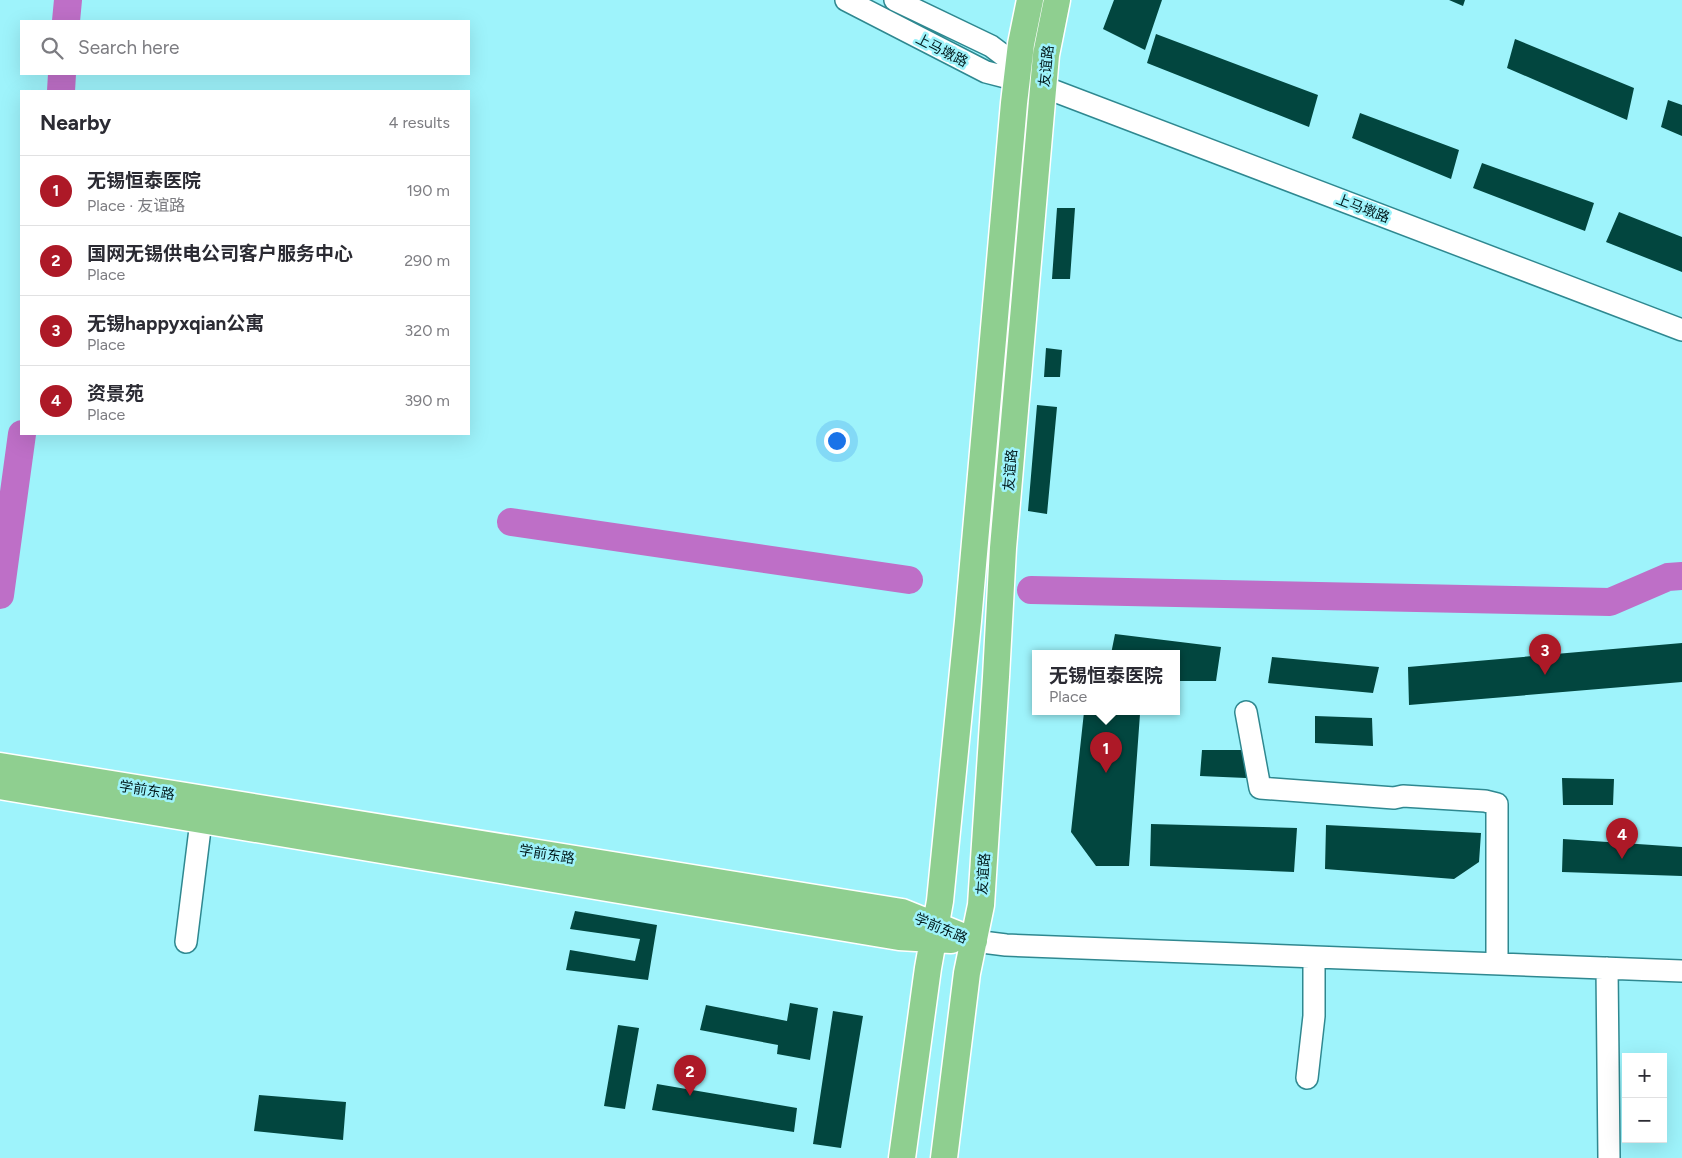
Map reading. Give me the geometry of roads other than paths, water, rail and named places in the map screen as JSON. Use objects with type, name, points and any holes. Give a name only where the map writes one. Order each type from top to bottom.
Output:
[{"type":"main road","name":"友谊路","points":[[902,1158],[940,901],[968,621],[1018,73],[1030,0]]},
{"type":"main road","name":"友谊路","points":[[944,1158],[967,973],[981,906],[1003,548],[1046,55],[1057,0]]},
{"type":"main road","name":"学前东路","points":[[0,766],[902,912],[935,932]]},
{"type":"main road","name":"学前东路","points":[[0,786],[899,937],[935,932],[974,940]]},
{"type":"street","name":"上马墩路","points":[[846,0],[986,72],[1018,73]]},
{"type":"street","name":"上马墩路","points":[[895,0],[992,46],[1018,73],[1068,97],[1682,330]]},
{"type":"street","points":[[1246,712],[1260,788],[1394,798],[1403,796],[1485,801],[1497,804],[1497,964]]},
{"type":"street","points":[[186,942],[201,821]]},
{"type":"street","points":[[974,940],[1006,945],[1682,971]]},
{"type":"street","points":[[1307,1078],[1314,1016],[1314,957]]},
{"type":"street","points":[[1607,968],[1608,1158]]},
{"type":"waterway","points":[[66,20],[68,0]]},
{"type":"waterway","points":[[61,90],[62,75]]},
{"type":"waterway","points":[[0,595],[22,435]]},
{"type":"waterway","points":[[511,522],[909,580]]},
{"type":"waterway","points":[[1031,590],[1610,602],[1668,577],[1682,576]]},
{"type":"place","name":"无锡happyxqian公寓","points":[[1545,675]]},
{"type":"place","name":"无锡恒泰医院","points":[[1106,773]]},
{"type":"place","name":"资景苑","points":[[1622,859]]},
{"type":"place","name":"国网无锡供电公司客户服务中心","points":[[690,1096]]}]
